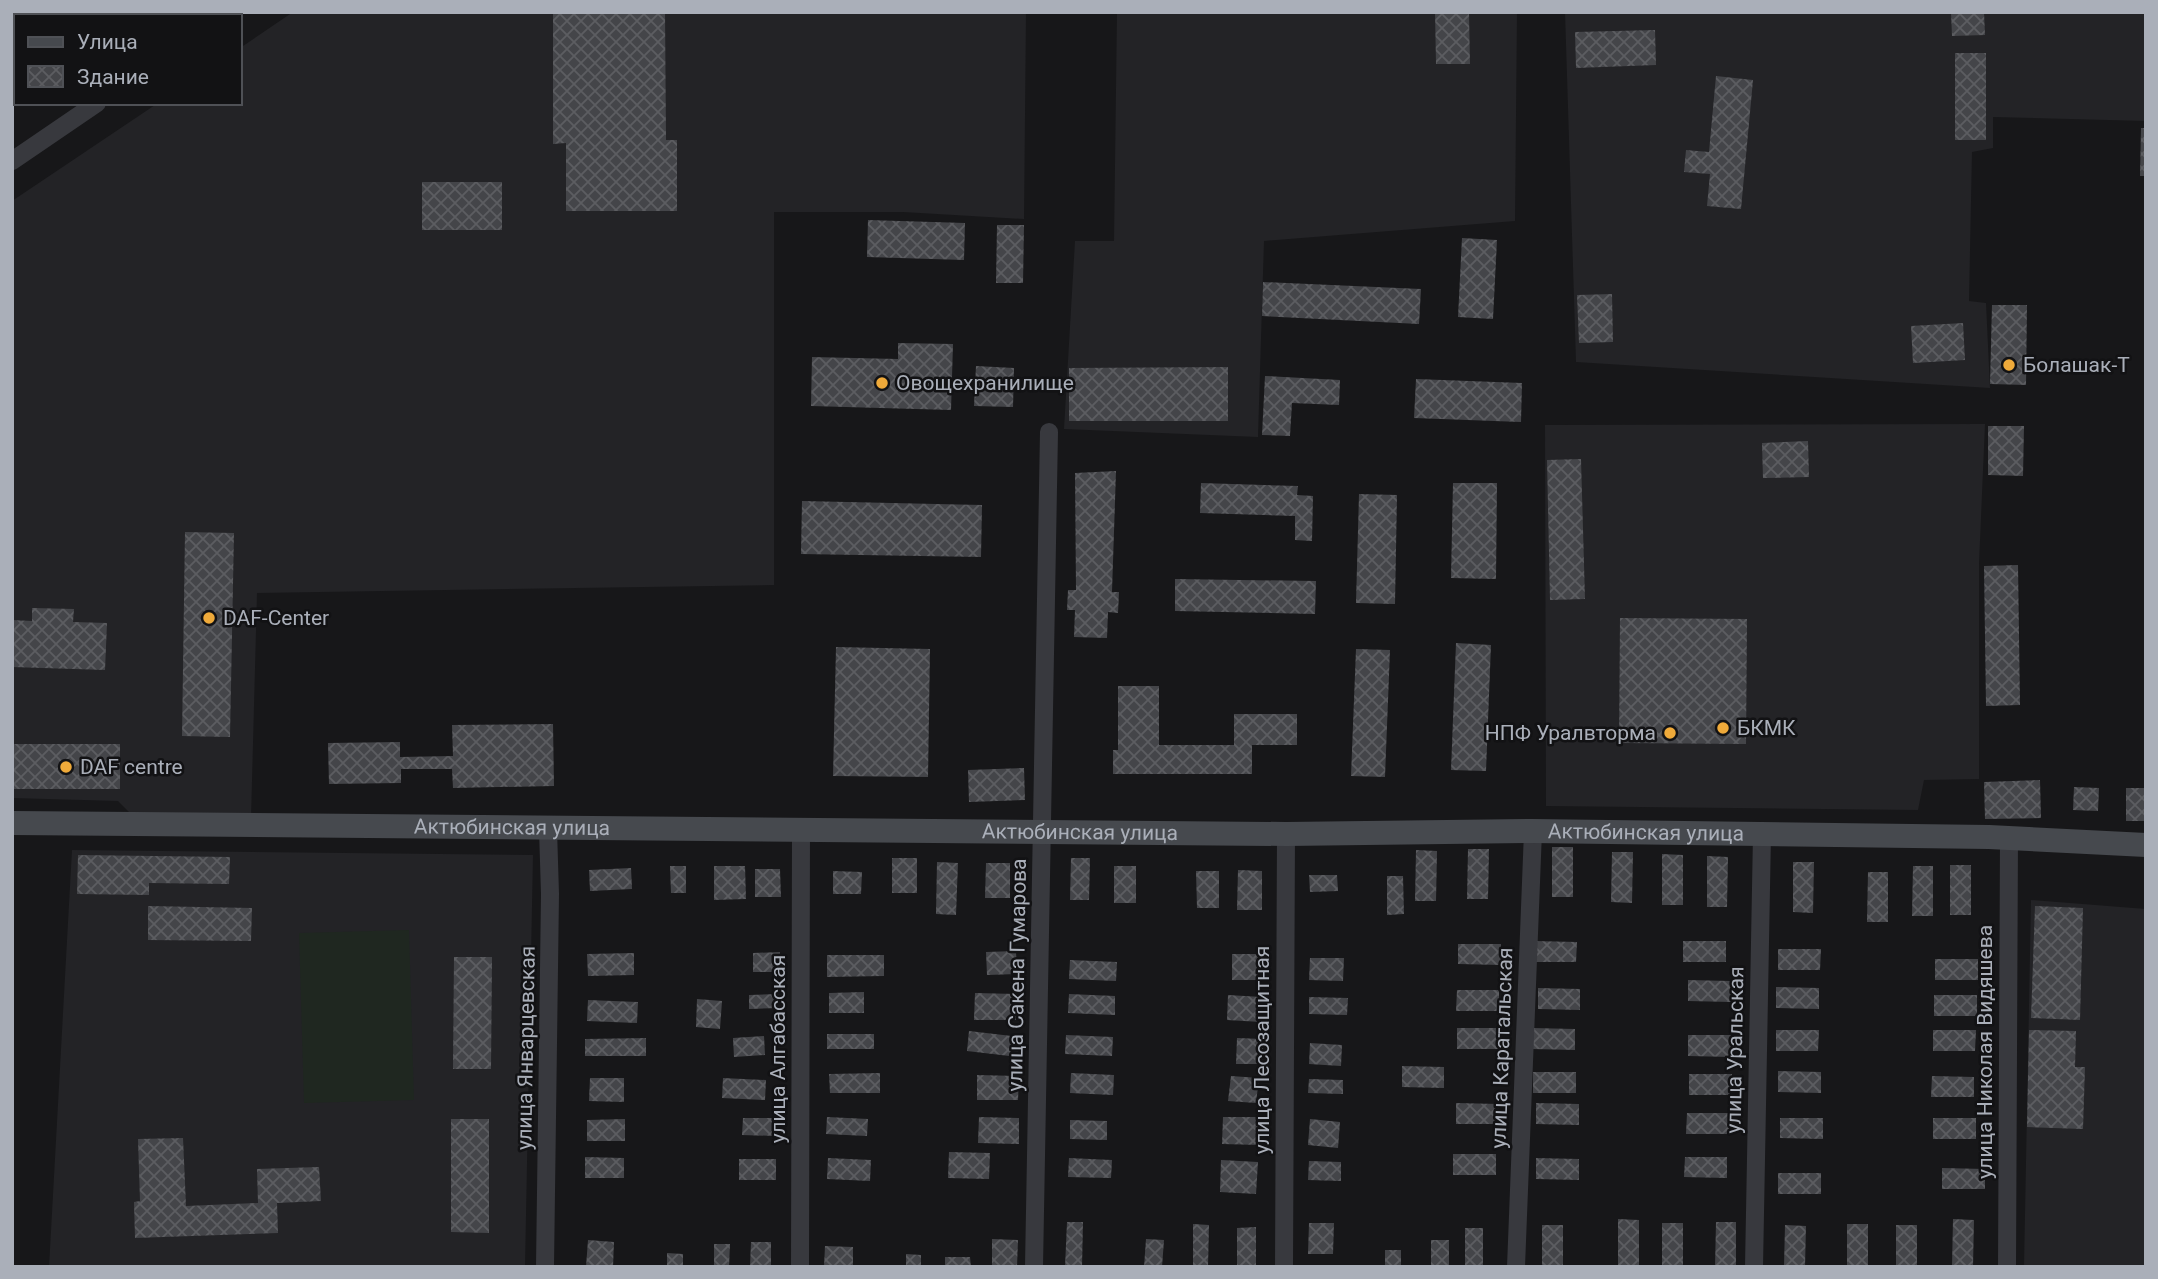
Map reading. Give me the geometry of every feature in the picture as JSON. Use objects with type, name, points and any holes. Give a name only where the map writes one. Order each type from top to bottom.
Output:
[{"type":"street","points":[[12,160],[94,105]]},
{"type":"street","name":"улица Сакена Гумарова","points":[[1034,1267],[1049,432]]},
{"type":"street","name":"Актюбинская улица","points":[[12,823],[1043,833],[1533,831],[2009,838],[2146,845]]},
{"type":"street","name":"улица Январцевская","points":[[545,1267],[550,894],[548,829]]},
{"type":"street","name":"улица Алгабасская","points":[[800,1267],[802,831]]},
{"type":"street","name":"улица Каратальская","points":[[1516,1267],[1533,831]]},
{"type":"street","name":"улица Лесозащитная","points":[[1284,1267],[1286,834]]},
{"type":"street","name":"улица Уральская","points":[[1754,1267],[1762,834]]},
{"type":"street","name":"улица Николая Видяшева","points":[[2007,1267],[2009,838]]},
{"type":"shaded area","points":[[293,12],[1026,12],[1024,219],[903,212],[774,212],[774,585],[257,593],[251,819],[131,814],[118,801],[12,798],[12,201],[155,105],[242,105],[242,47]]},
{"type":"shaded area","points":[[1117,12],[1517,12],[1515,221],[1264,241],[1258,437],[1064,429],[1075,241],[1114,241]]},
{"type":"shaded area","points":[[1565,12],[2146,12],[2146,121],[1993,117],[1993,148],[1972,152],[1969,301],[1986,303],[1990,388],[1576,362]]},
{"type":"shaded area","points":[[1985,424],[1979,564],[1979,779],[1924,780],[1918,810],[1546,806],[1545,425]]},
{"type":"shaded area","points":[[72,850],[533,855],[525,1267],[49,1267]]},
{"type":"shaded area","points":[[2031,900],[2146,909],[2146,1267],[2024,1267]]},
{"type":"shaded area","points":[[409,930],[414,1100],[304,1103],[299,933]]},
{"type":"building","points":[[553,12],[665,12],[666,140],[677,140],[677,211],[566,211],[566,143],[553,144]]},
{"type":"building","points":[[1435,12],[1469,12],[1470,64],[1436,64]]},
{"type":"building","points":[[1951,12],[1984,12],[1985,35],[1952,36]]},
{"type":"building","points":[[1655,30],[1656,65],[1576,68],[1575,32]]},
{"type":"building","points":[[1955,53],[1986,53],[1986,140],[1955,140]]},
{"type":"building","points":[[1716,76],[1753,80],[1741,209],[1707,206],[1710,174],[1684,172],[1686,150],[1709,152]]},
{"type":"building","points":[[2141,128],[2146,128],[2146,176],[2140,176]]},
{"type":"building","points":[[422,182],[502,182],[502,230],[422,230]]},
{"type":"building","points":[[868,220],[965,223],[964,260],[867,257]]},
{"type":"building","points":[[997,225],[1024,225],[1023,283],[996,283]]},
{"type":"building","points":[[1462,238],[1497,240],[1493,319],[1458,317]]},
{"type":"building","points":[[1263,282],[1421,289],[1419,324],[1262,316]]},
{"type":"building","points":[[1612,294],[1613,342],[1579,343],[1577,295]]},
{"type":"building","points":[[1992,305],[2027,305],[2026,385],[1990,384]]},
{"type":"building","points":[[1963,323],[1965,360],[1913,363],[1911,326]]},
{"type":"building","name":"Овощехранилище","points":[[898,343],[953,344],[951,410],[811,406],[812,357],[898,359]]},
{"type":"building","points":[[976,366],[1014,368],[1013,407],[974,406]]},
{"type":"building","points":[[1228,367],[1228,421],[1069,421],[1069,368]]},
{"type":"building","points":[[1265,376],[1340,380],[1339,405],[1292,403],[1290,436],[1262,435]]},
{"type":"building","points":[[1416,379],[1522,383],[1521,422],[1414,418]]},
{"type":"building","points":[[1988,426],[2024,426],[2023,476],[1988,475]]},
{"type":"building","points":[[1808,441],[1809,477],[1763,478],[1762,443]]},
{"type":"building","points":[[1581,459],[1585,599],[1550,600],[1547,460]]},
{"type":"building","points":[[1116,471],[1112,592],[1119,592],[1118,613],[1108,612],[1107,638],[1074,637],[1075,610],[1067,610],[1068,590],[1076,590],[1075,473]]},
{"type":"building","points":[[1201,483],[1298,486],[1297,495],[1313,496],[1312,541],[1295,540],[1295,516],[1200,513]]},
{"type":"building","points":[[1453,483],[1497,483],[1496,579],[1451,578]]},
{"type":"building","points":[[1359,494],[1397,495],[1395,604],[1356,603]]},
{"type":"building","points":[[802,501],[982,505],[981,557],[801,554]]},
{"type":"building","points":[[185,532],[234,533],[230,737],[182,736]]},
{"type":"building","points":[[2018,565],[2020,705],[1986,706],[1984,566]]},
{"type":"building","points":[[1175,579],[1316,581],[1315,614],[1175,611]]},
{"type":"building","points":[[32,608],[74,609],[73,622],[107,623],[105,670],[12,667],[12,620],[32,621]]},
{"type":"building","points":[[1620,618],[1747,619],[1746,744],[1619,743]]},
{"type":"building","points":[[1456,643],[1491,645],[1486,771],[1451,770]]},
{"type":"building","points":[[836,647],[930,649],[928,777],[833,776]]},
{"type":"building","points":[[1356,649],[1390,650],[1385,777],[1351,776]]},
{"type":"building","points":[[1118,686],[1159,686],[1159,745],[1234,745],[1234,714],[1297,714],[1297,745],[1252,745],[1252,774],[1113,774],[1113,750],[1118,750]]},
{"type":"building","points":[[553,724],[554,786],[453,788],[452,769],[401,769],[401,783],[329,784],[328,743],[400,742],[400,757],[453,756],[452,725]]},
{"type":"building","name":"DAF centre","points":[[12,744],[120,744],[120,789],[12,789]]},
{"type":"building","points":[[1024,768],[1025,800],[969,802],[968,770]]},
{"type":"building","points":[[2040,780],[2041,818],[1985,819],[1984,782]]},
{"type":"building","points":[[2074,787],[2099,788],[2098,811],[2073,810]]},
{"type":"building","points":[[2126,788],[2146,788],[2146,821],[2126,821]]},
{"type":"building","points":[[1552,847],[1573,847],[1573,897],[1552,897]]},
{"type":"building","points":[[1468,849],[1489,849],[1488,899],[1467,899]]},
{"type":"building","points":[[1416,850],[1437,851],[1436,901],[1415,901]]},
{"type":"building","points":[[1612,852],[1633,852],[1632,903],[1611,902]]},
{"type":"building","points":[[1662,854],[1683,855],[1683,905],[1662,905]]},
{"type":"building","points":[[78,855],[230,857],[229,884],[149,883],[149,895],[77,894]]},
{"type":"building","points":[[1707,856],[1728,857],[1727,907],[1707,907]]},
{"type":"building","points":[[892,858],[917,858],[917,893],[892,893]]},
{"type":"building","points":[[1071,858],[1090,858],[1089,900],[1070,900]]},
{"type":"building","points":[[937,862],[958,863],[956,915],[936,914]]},
{"type":"building","points":[[1793,862],[1814,862],[1813,913],[1793,912]]},
{"type":"building","points":[[986,863],[1010,863],[1010,898],[985,898]]},
{"type":"building","points":[[1950,865],[1971,865],[1971,915],[1950,915]]},
{"type":"building","points":[[670,866],[686,866],[686,893],[671,893]]},
{"type":"building","points":[[714,866],[745,866],[746,899],[714,900]]},
{"type":"building","points":[[1114,866],[1136,866],[1136,903],[1114,903]]},
{"type":"building","points":[[1913,866],[1933,866],[1933,916],[1912,916]]},
{"type":"building","points":[[631,868],[632,889],[590,891],[589,870]]},
{"type":"building","points":[[755,869],[780,869],[781,897],[755,897]]},
{"type":"building","points":[[1238,870],[1262,871],[1262,910],[1237,910]]},
{"type":"building","points":[[833,871],[862,872],[861,894],[833,894]]},
{"type":"building","points":[[1196,871],[1219,871],[1219,908],[1197,908]]},
{"type":"building","points":[[1868,872],[1888,872],[1888,922],[1867,922]]},
{"type":"building","points":[[1309,875],[1337,875],[1338,891],[1310,892]]},
{"type":"building","points":[[1387,876],[1403,876],[1404,914],[1387,915]]},
{"type":"building","points":[[148,906],[252,908],[251,941],[148,940]]},
{"type":"building","points":[[2035,906],[2083,908],[2080,1020],[2031,1018]]},
{"type":"building","points":[[1534,941],[1577,942],[1576,962],[1534,962]]},
{"type":"building","points":[[1683,941],[1726,941],[1726,962],[1683,962]]},
{"type":"building","points":[[1458,944],[1501,944],[1501,965],[1458,964]]},
{"type":"building","points":[[1778,949],[1821,949],[1820,970],[1778,970]]},
{"type":"building","points":[[1016,951],[1017,974],[987,975],[986,952]]},
{"type":"building","points":[[780,952],[780,972],[753,972],[753,953]]},
{"type":"building","points":[[634,953],[634,975],[588,976],[587,954]]},
{"type":"building","points":[[1232,954],[1261,954],[1260,980],[1232,980]]},
{"type":"building","points":[[827,955],[884,955],[884,976],[827,977]]},
{"type":"building","points":[[454,957],[492,957],[491,1069],[453,1069]]},
{"type":"building","points":[[1310,958],[1344,958],[1343,981],[1309,980]]},
{"type":"building","points":[[1935,959],[1978,959],[1978,980],[1935,980]]},
{"type":"building","points":[[1070,960],[1117,962],[1116,981],[1069,979]]},
{"type":"building","points":[[1688,980],[1731,981],[1731,1002],[1688,1001]]},
{"type":"building","points":[[1776,987],[1819,988],[1819,1009],[1776,1008]]},
{"type":"building","points":[[1538,988],[1580,989],[1580,1010],[1538,1009]]},
{"type":"building","points":[[1457,990],[1499,990],[1499,1011],[1456,1011]]},
{"type":"building","points":[[864,992],[864,1013],[829,1013],[829,993]]},
{"type":"building","points":[[975,993],[1016,994],[1016,1020],[974,1020]]},
{"type":"building","points":[[778,994],[778,1008],[749,1009],[749,995]]},
{"type":"building","points":[[1069,994],[1115,996],[1115,1015],[1068,1013]]},
{"type":"building","points":[[1228,995],[1262,997],[1261,1022],[1227,1020]]},
{"type":"building","points":[[1934,995],[1977,995],[1977,1016],[1934,1016]]},
{"type":"building","points":[[1309,997],[1348,998],[1347,1015],[1309,1014]]},
{"type":"building","points":[[697,999],[722,1001],[720,1029],[696,1027]]},
{"type":"building","points":[[588,1000],[638,1002],[637,1023],[587,1021]]},
{"type":"building","points":[[1457,1028],[1499,1028],[1499,1049],[1457,1049]]},
{"type":"building","points":[[1532,1028],[1575,1029],[1575,1050],[1532,1049]]},
{"type":"building","points":[[1776,1030],[1819,1030],[1818,1051],[1776,1051]]},
{"type":"building","points":[[1933,1030],[1976,1030],[1975,1051],[1933,1051]]},
{"type":"building","points":[[2029,1030],[2076,1031],[2075,1067],[2085,1067],[2083,1129],[2027,1127]]},
{"type":"building","points":[[969,1031],[1020,1037],[1018,1057],[967,1051]]},
{"type":"building","points":[[827,1034],[874,1034],[874,1049],[827,1049]]},
{"type":"building","points":[[1066,1035],[1113,1037],[1112,1056],[1065,1054]]},
{"type":"building","points":[[1688,1035],[1731,1035],[1731,1057],[1688,1056]]},
{"type":"building","points":[[764,1036],[765,1055],[734,1057],[733,1038]]},
{"type":"building","points":[[646,1038],[646,1056],[585,1056],[585,1039]]},
{"type":"building","points":[[1237,1038],[1263,1039],[1262,1064],[1236,1064]]},
{"type":"building","points":[[1310,1043],[1342,1045],[1341,1066],[1309,1064]]},
{"type":"building","points":[[1402,1066],[1444,1067],[1444,1088],[1402,1087]]},
{"type":"building","points":[[1778,1071],[1821,1072],[1821,1093],[1778,1092]]},
{"type":"building","points":[[1533,1072],[1576,1072],[1576,1093],[1533,1093]]},
{"type":"building","points":[[880,1073],[880,1093],[830,1093],[829,1074]]},
{"type":"building","points":[[1071,1073],[1114,1075],[1113,1095],[1070,1093]]},
{"type":"building","points":[[1689,1074],[1732,1074],[1732,1095],[1689,1095]]},
{"type":"building","points":[[977,1075],[1019,1076],[1018,1100],[977,1100]]},
{"type":"building","points":[[1231,1076],[1259,1078],[1256,1103],[1228,1101]]},
{"type":"building","points":[[1932,1076],[1974,1077],[1974,1097],[1931,1097]]},
{"type":"building","points":[[590,1078],[624,1078],[624,1102],[589,1101]]},
{"type":"building","points":[[723,1078],[766,1080],[765,1100],[722,1098]]},
{"type":"building","points":[[1309,1079],[1343,1080],[1343,1094],[1308,1093]]},
{"type":"building","points":[[1456,1103],[1499,1104],[1498,1124],[1456,1124]]},
{"type":"building","points":[[1536,1103],[1579,1104],[1579,1125],[1536,1124]]},
{"type":"building","points":[[1687,1113],[1729,1113],[1729,1134],[1686,1134]]},
{"type":"building","points":[[827,1117],[868,1119],[867,1136],[826,1134]]},
{"type":"building","points":[[979,1117],[1019,1118],[1019,1144],[978,1143]]},
{"type":"building","points":[[1223,1117],[1261,1117],[1260,1145],[1222,1144]]},
{"type":"building","points":[[743,1118],[778,1118],[777,1136],[742,1135]]},
{"type":"building","points":[[1780,1118],[1823,1118],[1823,1139],[1780,1138]]},
{"type":"building","points":[[1933,1118],[1976,1118],[1976,1139],[1933,1139]]},
{"type":"building","points":[[451,1119],[489,1119],[489,1233],[451,1232]]},
{"type":"building","points":[[625,1119],[625,1141],[587,1141],[587,1120]]},
{"type":"building","points":[[1310,1119],[1340,1122],[1338,1148],[1308,1145]]},
{"type":"building","points":[[1070,1120],[1107,1121],[1107,1140],[1070,1139]]},
{"type":"building","points":[[183,1138],[186,1206],[258,1203],[257,1169],[319,1167],[321,1201],[277,1203],[278,1233],[135,1238],[134,1202],[140,1201],[138,1139]]},
{"type":"building","points":[[949,1152],[990,1153],[989,1179],[948,1178]]},
{"type":"building","points":[[1453,1154],[1496,1154],[1496,1175],[1453,1175]]},
{"type":"building","points":[[585,1157],[624,1158],[624,1178],[585,1178]]},
{"type":"building","points":[[1685,1157],[1727,1157],[1727,1178],[1684,1177]]},
{"type":"building","points":[[828,1158],[871,1160],[870,1181],[827,1179]]},
{"type":"building","points":[[1069,1158],[1112,1160],[1111,1178],[1068,1177]]},
{"type":"building","points":[[1536,1158],[1579,1159],[1579,1180],[1536,1179]]},
{"type":"building","points":[[739,1159],[776,1159],[776,1180],[739,1180]]},
{"type":"building","points":[[1221,1160],[1258,1162],[1256,1194],[1220,1192]]},
{"type":"building","points":[[1309,1161],[1341,1162],[1341,1181],[1308,1180]]},
{"type":"building","points":[[1942,1168],[1985,1169],[1985,1189],[1942,1189]]},
{"type":"building","points":[[1778,1173],[1821,1173],[1821,1194],[1778,1194]]},
{"type":"building","points":[[1618,1219],[1639,1220],[1639,1267],[1618,1267]]},
{"type":"building","points":[[1953,1219],[1974,1220],[1973,1267],[1952,1267]]},
{"type":"building","points":[[1067,1222],[1083,1222],[1082,1267],[1065,1267]]},
{"type":"building","points":[[1716,1222],[1736,1222],[1736,1267],[1715,1267]]},
{"type":"building","points":[[1309,1223],[1334,1223],[1333,1254],[1308,1254]]},
{"type":"building","points":[[1662,1223],[1683,1223],[1683,1267],[1662,1267]]},
{"type":"building","points":[[1193,1224],[1209,1225],[1208,1267],[1193,1267]]},
{"type":"building","points":[[1847,1224],[1868,1224],[1868,1267],[1847,1267]]},
{"type":"building","points":[[1542,1225],[1563,1225],[1563,1267],[1542,1267]]},
{"type":"building","points":[[1785,1225],[1806,1226],[1805,1267],[1784,1267]]},
{"type":"building","points":[[1896,1225],[1917,1225],[1917,1267],[1896,1267]]},
{"type":"building","points":[[1256,1227],[1256,1267],[1237,1267],[1237,1228]]},
{"type":"building","points":[[1465,1228],[1483,1228],[1483,1267],[1465,1267]]},
{"type":"building","points":[[992,1239],[1018,1240],[1017,1267],[992,1267]]},
{"type":"building","points":[[1146,1239],[1164,1240],[1162,1267],[1144,1267]]},
{"type":"building","points":[[588,1240],[614,1242],[613,1267],[586,1267]]},
{"type":"building","points":[[1431,1240],[1449,1240],[1449,1267],[1431,1267]]},
{"type":"building","points":[[751,1242],[771,1242],[771,1267],[750,1267]]},
{"type":"building","points":[[714,1244],[730,1244],[729,1267],[714,1267]]},
{"type":"building","points":[[825,1246],[853,1247],[853,1267],[824,1267]]},
{"type":"building","points":[[1385,1250],[1401,1250],[1401,1267],[1385,1267]]},
{"type":"building","points":[[667,1253],[683,1254],[683,1267],[667,1267]]},
{"type":"building","points":[[906,1254],[921,1255],[921,1267],[906,1267]]},
{"type":"building","points":[[945,1257],[970,1257],[971,1267],[945,1267]]},
{"type":"place","name":"Болашак-Т","points":[[2009,365]]},
{"type":"place","name":"Овощехранилище","points":[[882,383]]},
{"type":"place","name":"DAF-Center","points":[[209,618]]},
{"type":"place","name":"БКМК","points":[[1723,728]]},
{"type":"place","name":"НПФ Уралвторма","points":[[1670,733]]},
{"type":"place","name":"DAF centre","points":[[66,767]]}]
